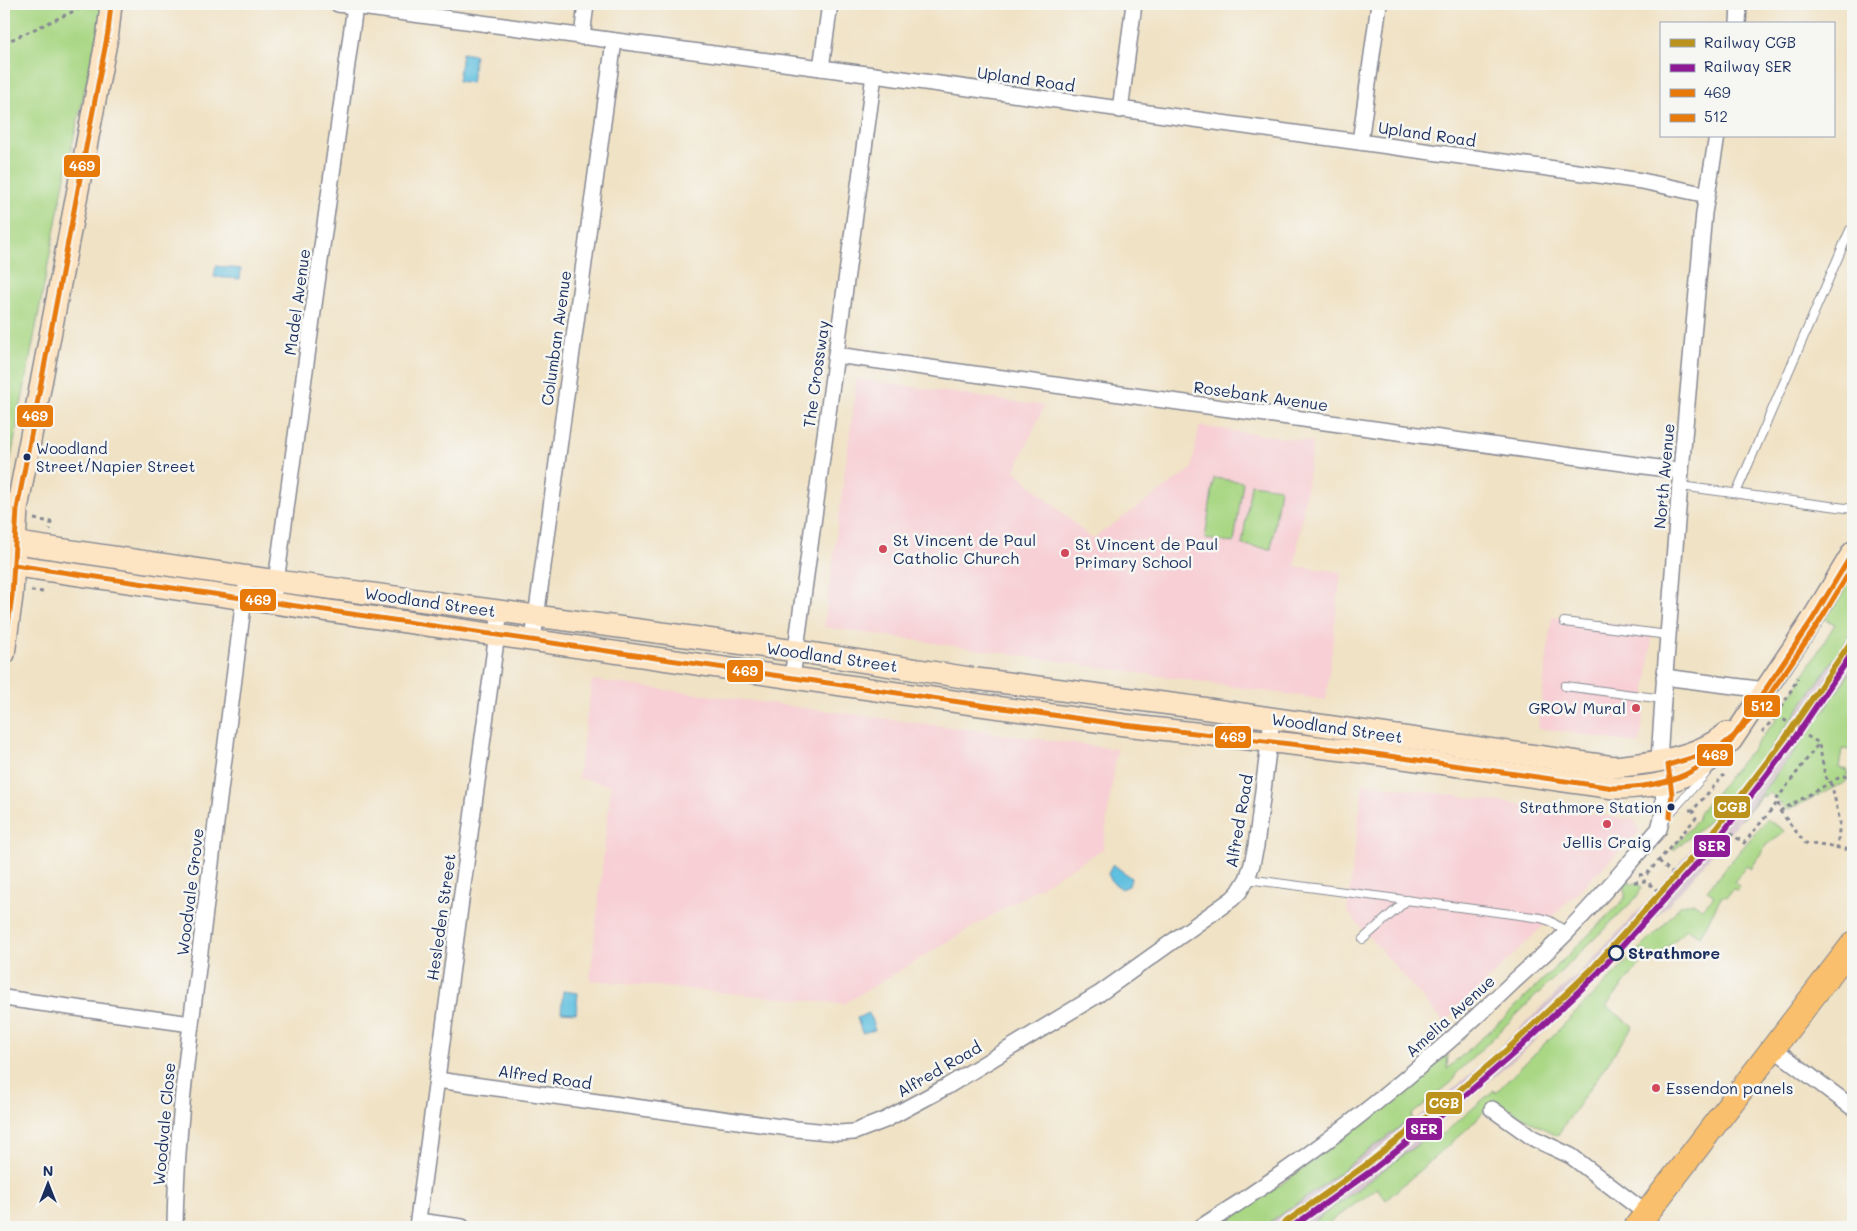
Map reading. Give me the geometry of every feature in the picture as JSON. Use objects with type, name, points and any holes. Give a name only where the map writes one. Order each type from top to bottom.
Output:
[{"type":"main road","points":[[4,654],[12,596],[9,542],[18,509],[30,436],[108,32],[111,4]]},
{"type":"main road","name":"Woodland Street","points":[[9,542],[276,581],[796,651],[976,679],[1194,707],[1614,766],[1659,760],[1711,745],[1729,731],[1752,708]]},
{"type":"main road","points":[[1752,708],[1812,620],[1853,552]]},
{"type":"main road","name":"Woodland Street","points":[[9,565],[1116,724],[1269,741],[1614,788],[1644,787],[1664,783],[1692,773],[1706,765],[1731,741],[1752,708]]},
{"type":"main road","points":[[1659,760],[1664,783]]},
{"type":"main road","points":[[1642,1220],[1853,944]]},
{"type":"street","name":"Upland Road","points":[[338,4],[874,75],[1642,181],[1707,195]]},
{"type":"street","points":[[582,37],[586,4]]},
{"type":"street","points":[[821,68],[830,4]]},
{"type":"street","points":[[1120,110],[1134,4]]},
{"type":"street","points":[[1360,142],[1379,4]]},
{"type":"street","points":[[1738,22],[1739,4]]},
{"type":"street","name":"Madel Avenue","points":[[274,603],[355,6]]},
{"type":"street","name":"Columban Avenue","points":[[533,640],[614,41]]},
{"type":"street","name":"The Crossway","points":[[792,678],[874,75]]},
{"type":"street","name":"North Avenue","points":[[1659,760],[1662,699],[1707,195],[1717,138]]},
{"type":"street","name":"Rosebank Avenue","points":[[836,355],[1681,478]]},
{"type":"street","name":"Woodvale Grove","points":[[191,1024],[247,576]]},
{"type":"street","name":"Hesleden Street","points":[[417,1224],[500,612]]},
{"type":"street","points":[[1664,677],[1765,690]]},
{"type":"street","name":"Alfred Road","points":[[437,1080],[796,1129],[839,1133],[854,1132],[885,1120],[946,1087],[1099,994],[1232,899],[1239,892],[1247,878],[1256,846],[1272,719]]},
{"type":"street","name":"Amelia Avenue","points":[[1201,1227],[1253,1194],[1331,1139],[1468,1026],[1567,932],[1659,829],[1665,801],[1664,783]]},
{"type":"street","points":[[4,998],[191,1024]]},
{"type":"street","name":"Woodvale Close","points":[[175,1227],[178,1136],[191,1024]]},
{"type":"street","points":[[1773,1048],[1853,1108]]},
{"type":"street","points":[[1492,1109],[1533,1138],[1571,1156],[1642,1220]]},
{"type":"street","points":[[417,1224],[462,1227]]},
{"type":"lane","points":[[1736,493],[1850,230]]},
{"type":"lane","points":[[1681,478],[1736,493],[1853,509]]},
{"type":"lane","points":[[1564,622],[1668,636]]},
{"type":"lane","points":[[1565,686],[1662,699]]},
{"type":"lane","points":[[1663,816],[1678,806],[1710,768],[1718,755]]},
{"type":"lane","points":[[1247,878],[1541,918],[1550,921],[1567,932]]},
{"type":"lane","points":[[1363,939],[1407,900]]},
{"type":"path","points":[[4,43],[84,7],[84,4]]},
{"type":"path","points":[[1777,715],[1790,724]]},
{"type":"path","points":[[1807,736],[1819,743],[1825,776],[1830,783],[1840,822],[1837,848]]},
{"type":"path","points":[[1730,833],[1744,843],[1777,803],[1777,799],[1819,743]]},
{"type":"path","points":[[1780,811],[1842,776],[1853,777]]},
{"type":"path","points":[[1777,803],[1780,811],[1805,843],[1853,850]]},
{"type":"path","points":[[1630,875],[1647,874],[1696,818],[1693,810]]},
{"type":"path","points":[[1659,861],[1672,873]]},
{"type":"path","points":[[1640,881],[1646,881],[1657,890]]},
{"type":"shaded area","name":"St Vincent de Paul Primary School","points":[[857,379],[1044,406],[1015,471],[1092,539],[1192,469],[1199,426],[1313,442],[1295,566],[1341,572],[1326,700],[824,627]]},
{"type":"shaded area","points":[[1552,617],[1653,629],[1640,744],[1538,728]]},
{"type":"shaded area","points":[[1853,629],[1853,668],[1810,731],[1760,796],[1684,888],[1577,1000],[1523,1052],[1436,1127],[1437,1130],[1307,1227],[1262,1227],[1304,1199],[1412,1118],[1414,1120],[1438,1102],[1486,1060],[1584,968],[1644,905],[1711,827],[1707,823],[1762,761]]},
{"type":"shaded area","points":[[592,680],[1117,749],[1103,849],[844,1004],[590,980],[611,786],[578,778]]},
{"type":"shaded area","points":[[1363,783],[1634,820],[1640,831],[1444,1023],[1347,911]]},
{"type":"green space","points":[[4,4],[104,4],[62,191],[4,494]]},
{"type":"green space","points":[[1214,478],[1243,482],[1234,543],[1205,539]]},
{"type":"green space","points":[[1251,484],[1280,488],[1271,549],[1242,545]]},
{"type":"green space","points":[[1853,569],[1853,629],[1844,645],[1762,761],[1707,823],[1674,850],[1672,849],[1698,819],[1699,813],[1776,720],[1835,624],[1823,618]]},
{"type":"green space","points":[[1853,668],[1853,743],[1851,750],[1842,749],[1839,768],[1848,770],[1846,782],[1787,810],[1769,792],[1765,797],[1762,795],[1740,821],[1810,731]]},
{"type":"green space","points":[[1767,819],[1785,831],[1766,845],[1751,869],[1746,866],[1734,882],[1739,886],[1738,890],[1732,889],[1727,897],[1722,896],[1700,936],[1687,929],[1657,957],[1650,952],[1606,1006],[1633,1026],[1557,1136],[1494,1101],[1469,1127],[1386,1200],[1377,1188],[1325,1227],[1307,1227],[1437,1130],[1442,1135],[1494,1090],[1496,1092],[1659,930],[1680,906],[1693,902],[1702,909],[1714,896],[1707,890]]},
{"type":"green space","points":[[1627,879],[1631,884],[1639,884],[1642,887],[1636,898],[1456,1074],[1452,1082],[1411,1115],[1412,1118],[1304,1199],[1262,1227],[1219,1227],[1307,1165],[1448,1054],[1447,1069],[1503,1019],[1625,899],[1625,881]]},
{"type":"water","points":[[462,53],[475,55],[471,83],[458,81]]},
{"type":"water","points":[[216,266],[241,269],[240,279],[214,277]]},
{"type":"water","points":[[1113,864],[1131,878],[1129,886],[1122,889],[1112,882],[1108,874]]},
{"type":"water","points":[[563,991],[578,993],[576,1013],[561,1012]]},
{"type":"water","points":[[869,1013],[875,1030],[862,1033],[857,1018]]},
{"type":"rail line","name":"CGB","points":[[1279,1227],[1366,1165],[1448,1100],[1509,1048],[1592,969],[1705,843],[1786,737],[1853,639]]},
{"type":"rail line","name":"SER","points":[[1292,1227],[1371,1171],[1453,1106],[1514,1053],[1597,974],[1711,848],[1792,742],[1853,652]]},
{"type":"transit line","name":"469","points":[[4,654],[12,596],[17,509],[108,32],[111,4]]},
{"type":"transit line","name":"469","points":[[14,565],[973,704],[1125,725],[1361,752],[1614,788],[1648,785],[1678,778],[1705,763],[1731,741],[1812,620],[1853,552]]},
{"type":"transit line","name":"512","points":[[1670,817],[1672,794],[1668,765],[1715,751],[1734,736],[1757,713],[1818,624],[1853,566]]},
{"type":"place","name":"Woodland Street/Napier Street","points":[[27,457]]},
{"type":"place","name":"St Vincent de Paul Catholic Church","points":[[883,549]]},
{"type":"place","name":"St Vincent de Paul Primary School","points":[[1065,553]]},
{"type":"place","name":"GROW Mural","points":[[1636,708]]},
{"type":"place","name":"Strathmore Station","points":[[1671,807]]},
{"type":"place","name":"Jellis Craig","points":[[1607,824]]},
{"type":"place","name":"Strathmore","points":[[1616,953]]},
{"type":"place","name":"Essendon panels","points":[[1656,1088]]}]
